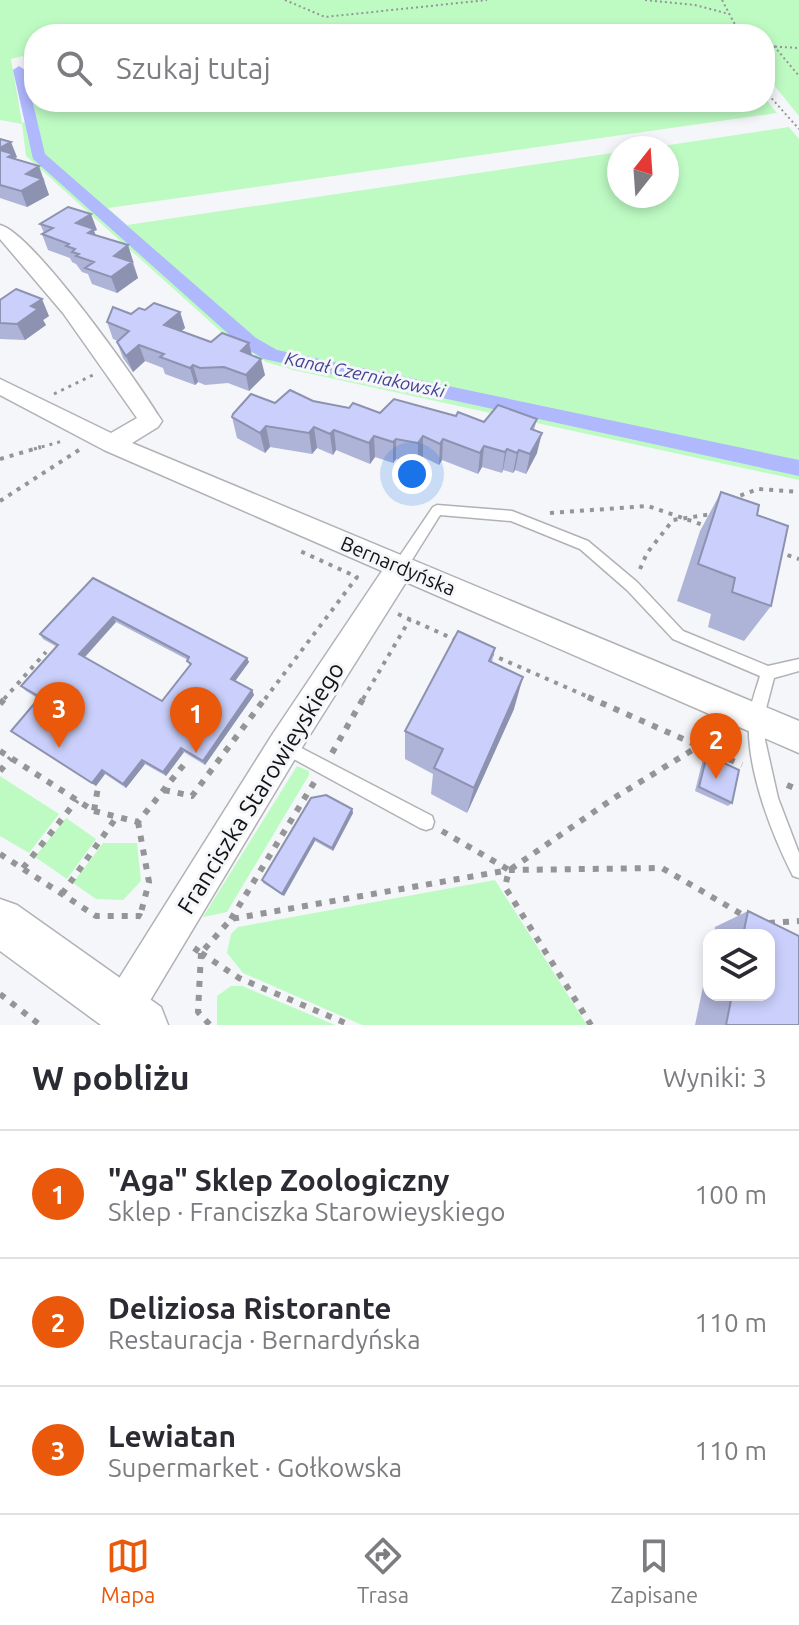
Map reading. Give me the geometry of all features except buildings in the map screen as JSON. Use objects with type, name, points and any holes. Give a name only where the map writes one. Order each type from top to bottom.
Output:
[{"type":"street","points":[[0,230],[46,279],[112,365],[150,421],[100,438]]},
{"type":"street","name":"Bernardyńska","points":[[0,386],[100,438],[799,737]]},
{"type":"street","name":"Franciszka Starowieyskiego","points":[[133,1017],[171,933],[284,746],[400,567]]},
{"type":"street","points":[[0,922],[133,1017]]},
{"type":"lane","points":[[400,567],[437,510],[512,516],[584,545],[632,586],[678,635],[768,673],[799,665]]},
{"type":"lane","points":[[768,673],[756,719],[763,774],[791,857],[799,870]]},
{"type":"lane","points":[[284,746],[426,822]]},
{"type":"path","points":[[285,0],[325,17],[487,0]]},
{"type":"path","points":[[645,0],[695,5],[729,14]]},
{"type":"path","points":[[722,0],[734,24]]},
{"type":"path","points":[[775,46],[799,48]]},
{"type":"path","points":[[775,47],[799,76]]},
{"type":"path","points":[[775,102],[799,129]]},
{"type":"path","points":[[35,405],[112,365]]},
{"type":"path","points":[[0,459],[100,438]]},
{"type":"path","points":[[0,501],[100,438]]},
{"type":"path","points":[[728,501],[737,494],[758,489],[799,492]]},
{"type":"path","points":[[512,516],[648,506],[710,528]]},
{"type":"path","points":[[632,586],[647,553],[673,520],[710,515],[719,508]]},
{"type":"path","points":[[164,790],[192,796],[357,577],[292,547]]},
{"type":"path","points":[[769,549],[799,559]]},
{"type":"path","points":[[376,604],[468,644]]},
{"type":"path","points":[[482,651],[799,790]]},
{"type":"path","points":[[0,704],[46,652]]},
{"type":"path","points":[[591,1025],[505,887],[509,870],[614,798],[699,746]]},
{"type":"path","points":[[0,751],[94,811],[138,822]]},
{"type":"path","points":[[0,771],[11,758]]},
{"type":"path","points":[[140,916],[149,882],[138,822],[186,762]]},
{"type":"path","points":[[94,811],[98,787]]},
{"type":"path","points":[[23,868],[77,800]]},
{"type":"path","points":[[62,894],[117,817]]},
{"type":"path","points":[[426,822],[509,870]]},
{"type":"path","points":[[0,854],[96,916],[140,916],[239,978],[350,1025]]},
{"type":"path","points":[[210,1025],[198,1012],[201,953],[231,919],[509,870],[662,868],[757,923],[799,921]]},
{"type":"path","points":[[0,994],[40,1025]]},
{"type":"green space","points":[[0,0],[799,0],[799,116],[775,86],[775,24],[24,24],[24,61],[23,56],[11,59],[22,123],[36,119],[35,112],[775,110],[777,113],[108,208],[127,225],[607,154],[607,208],[679,208],[679,144],[789,127],[799,139],[799,480],[266,362],[227,337],[26,156],[22,124],[0,120]]},
{"type":"green space","points":[[297,766],[309,771],[309,775],[227,912],[203,917]]},
{"type":"green space","points":[[0,776],[59,814],[29,853],[0,836]]},
{"type":"green space","points":[[66,818],[96,839],[67,879],[35,857]]},
{"type":"green space","points":[[103,843],[137,843],[141,881],[123,900],[96,899],[73,883]]},
{"type":"green space","points":[[495,880],[587,1025],[362,1025],[243,973],[227,953],[231,934],[238,927]]},
{"type":"green space","points":[[231,986],[242,986],[335,1025],[217,1025],[217,996]]},
{"type":"waterway","name":"Kanał Czerniakowski","points":[[19,70],[24,93]]},
{"type":"waterway","name":"Kanał Czerniakowski","points":[[28,112],[38,156],[249,342],[271,355],[799,468]]},
{"type":"place","name":"Lewiatan","points":[[59,748]]},
{"type":"place","name":"\"Aga\" Sklep Zoologiczny","points":[[196,753]]},
{"type":"place","name":"Deliziosa Ristorante","points":[[716,779]]}]
